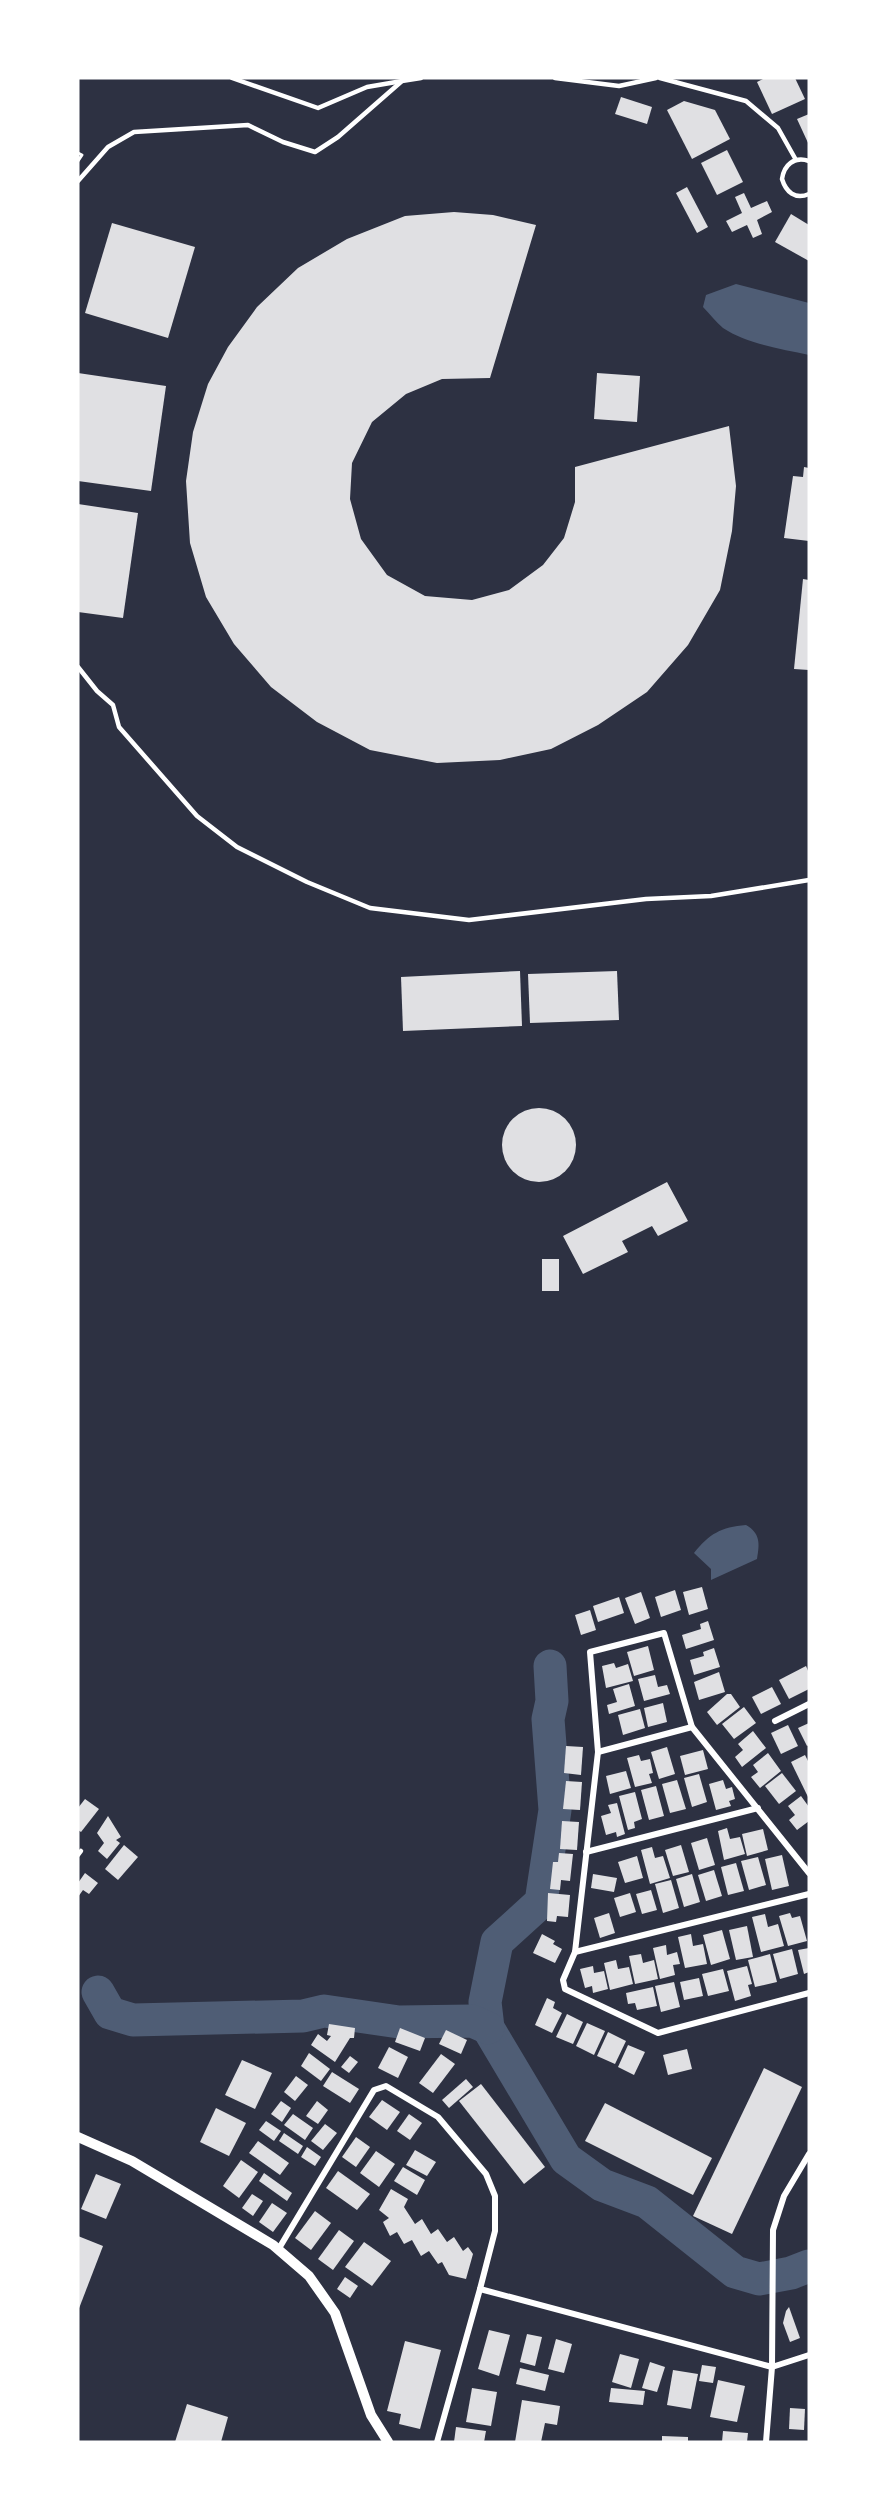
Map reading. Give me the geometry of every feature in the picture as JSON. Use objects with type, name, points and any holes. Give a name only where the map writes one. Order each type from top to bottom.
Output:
[{"type":"street","points":[[809,1873],[692,1726],[664,1633],[590,1652],[598,1752],[575,1952],[562,1980],[565,1989],[658,2033],[809,1993]]},
{"type":"street","points":[[775,1721],[809,1704]]},
{"type":"street","points":[[598,1752],[692,1726]]},
{"type":"street","points":[[586,1852],[758,1808]]},
{"type":"street","points":[[575,1952],[809,1894]]},
{"type":"street","points":[[278,2250],[374,2090],[386,2086],[438,2117],[486,2174],[495,2196],[495,2231],[437,2442]]},
{"type":"street","points":[[78,2137],[132,2162],[278,2250],[309,2276],[335,2313],[371,2415],[388,2442]]},
{"type":"street","points":[[766,2442],[772,2367],[773,2230],[784,2196],[809,2154]]},
{"type":"street","points":[[480,2289],[772,2367],[809,2355]]},
{"type":"lane","points":[[232,78],[318,108],[367,87],[421,78]]},
{"type":"lane","points":[[555,78],[619,86],[658,78],[747,101],[778,128],[796,160]]},
{"type":"lane","points":[[78,181],[108,147],[134,132],[248,125],[283,142],[315,152],[338,137],[402,81]]},
{"type":"lane","points":[[809,161],[796,160],[785,167],[783,173],[784,187],[796,196],[809,194]]},
{"type":"lane","points":[[78,667],[97,692],[112,705],[119,727],[197,816],[237,847],[307,882],[370,908],[469,920],[646,899],[711,896],[809,879]]},
{"type":"path","points":[[78,153],[82,155],[78,161]]},
{"type":"water","points":[[736,284],[809,303],[809,355],[753,342],[732,334],[720,326],[703,307],[706,295]]},
{"type":"water","points":[[746,1525],[754,1531],[758,1539],[757,1559],[711,1580],[711,1569],[694,1553],[716,1533]]},
{"type":"building","points":[[765,78],[795,78],[805,99],[772,114],[757,82]]},
{"type":"building","points":[[621,97],[652,107],[647,124],[615,114]]},
{"type":"building","points":[[684,101],[715,110],[730,139],[692,159],[667,110]]},
{"type":"building","points":[[809,114],[809,145],[797,119]]},
{"type":"building","points":[[727,150],[743,182],[717,195],[701,163]]},
{"type":"building","points":[[687,187],[708,227],[697,233],[676,193]]},
{"type":"building","points":[[744,193],[751,208],[767,201],[772,212],[757,220],[762,234],[753,238],[747,225],[732,232],[726,221],[742,213],[735,197]]},
{"type":"building","points":[[454,212],[493,215],[536,225],[490,378],[442,379],[406,394],[372,422],[352,463],[350,499],[361,539],[387,575],[425,596],[472,600],[509,590],[543,565],[564,538],[575,502],[575,467],[729,426],[736,486],[732,531],[720,590],[688,645],[647,692],[598,725],[551,749],[500,760],[437,763],[370,750],[317,722],[271,687],[234,644],[206,597],[190,543],[186,481],[193,432],[208,384],[228,347],[257,307],[298,268],[347,239],[405,216]]},
{"type":"building","points":[[791,214],[809,225],[809,261],[775,242]]},
{"type":"building","points":[[112,223],[195,247],[168,338],[85,313]]},
{"type":"building","points":[[78,373],[166,386],[151,491],[78,481]]},
{"type":"building","points":[[597,373],[640,376],[637,422],[594,419]]},
{"type":"building","points":[[804,467],[809,468],[809,541],[784,538],[793,476],[803,477]]},
{"type":"building","points":[[78,504],[138,513],[123,618],[78,612]]},
{"type":"building","points":[[803,579],[809,580],[809,670],[794,669]]},
{"type":"building","points":[[520,971],[522,1026],[403,1031],[401,977]]},
{"type":"building","points":[[617,971],[619,1020],[530,1023],[528,974]]},
{"type":"building","points":[[539,1108],[553,1111],[565,1119],[573,1131],[576,1145],[573,1159],[565,1171],[553,1179],[539,1182],[525,1179],[513,1171],[505,1159],[502,1145],[505,1131],[513,1119],[525,1111]]},
{"type":"building","points":[[667,1182],[688,1221],[658,1236],[652,1226],[622,1241],[628,1252],[583,1274],[563,1236]]},
{"type":"building","points":[[542,1259],[559,1259],[559,1291],[542,1291]]},
{"type":"building","points":[[702,1587],[708,1609],[689,1615],[683,1592]]},
{"type":"building","points":[[675,1590],[681,1610],[661,1617],[655,1597]]},
{"type":"building","points":[[641,1592],[650,1618],[635,1624],[625,1598]]},
{"type":"building","points":[[619,1597],[624,1613],[598,1622],[593,1606]]},
{"type":"building","points":[[590,1610],[596,1630],[581,1635],[575,1615]]},
{"type":"building","points":[[708,1621],[714,1640],[686,1649],[682,1635],[701,1629],[700,1624]]},
{"type":"building","points":[[648,1646],[654,1670],[634,1676],[627,1652]]},
{"type":"building","points":[[714,1648],[720,1667],[694,1675],[690,1660],[704,1656],[703,1652]]},
{"type":"building","points":[[614,1663],[616,1668],[628,1664],[633,1681],[606,1688],[602,1666]]},
{"type":"building","points":[[806,1666],[809,1673],[809,1689],[789,1699],[779,1680]]},
{"type":"building","points":[[719,1672],[725,1692],[699,1700],[694,1682]]},
{"type":"building","points":[[655,1675],[658,1687],[667,1685],[670,1694],[644,1701],[638,1679]]},
{"type":"building","points":[[629,1684],[635,1706],[609,1714],[607,1705],[617,1702],[613,1689]]},
{"type":"building","points":[[772,1687],[781,1704],[761,1714],[752,1697]]},
{"type":"building","points":[[727,1694],[731,1694],[740,1707],[717,1725],[707,1712]]},
{"type":"building","points":[[663,1703],[667,1722],[648,1727],[644,1708]]},
{"type":"building","points":[[744,1707],[756,1723],[734,1739],[722,1724]]},
{"type":"building","points":[[640,1709],[645,1728],[623,1735],[618,1715]]},
{"type":"building","points":[[809,1723],[809,1745],[807,1746],[798,1728]]},
{"type":"building","points":[[788,1725],[798,1746],[781,1754],[771,1733]]},
{"type":"building","points":[[753,1731],[766,1748],[742,1767],[735,1757],[743,1750],[738,1744]]},
{"type":"building","points":[[566,1746],[583,1747],[581,1775],[564,1773]]},
{"type":"building","points":[[667,1747],[675,1774],[659,1779],[651,1752]]},
{"type":"building","points":[[703,1750],[708,1769],[685,1775],[680,1756]]},
{"type":"building","points":[[768,1753],[781,1771],[760,1788],[751,1777],[758,1772],[753,1765]]},
{"type":"building","points":[[639,1755],[641,1761],[650,1759],[653,1773],[649,1774],[652,1783],[635,1787],[627,1758]]},
{"type":"building","points":[[805,1755],[809,1763],[809,1799],[791,1762]]},
{"type":"building","points":[[626,1771],[631,1788],[610,1794],[606,1776]]},
{"type":"building","points":[[782,1773],[796,1791],[779,1804],[765,1786]]},
{"type":"building","points":[[699,1774],[707,1802],[692,1807],[684,1778]]},
{"type":"building","points":[[677,1780],[686,1809],[670,1813],[662,1784]]},
{"type":"building","points":[[723,1780],[726,1789],[732,1787],[735,1799],[729,1801],[731,1806],[716,1810],[709,1784]]},
{"type":"building","points":[[566,1781],[582,1782],[580,1810],[563,1809]]},
{"type":"building","points":[[656,1786],[664,1816],[649,1820],[641,1790]]},
{"type":"building","points":[[635,1792],[642,1819],[634,1822],[635,1828],[628,1830],[619,1796]]},
{"type":"building","points":[[801,1796],[809,1807],[809,1821],[797,1830],[789,1820],[795,1815],[788,1806]]},
{"type":"building","points":[[85,1799],[99,1809],[81,1832],[78,1830],[78,1808]]},
{"type":"building","points":[[617,1803],[625,1834],[617,1837],[616,1832],[606,1835],[601,1816],[611,1813],[608,1805]]},
{"type":"building","points":[[108,1816],[121,1837],[116,1840],[120,1843],[107,1859],[98,1851],[104,1843],[97,1833]]},
{"type":"building","points":[[562,1821],[579,1822],[577,1850],[560,1849]]},
{"type":"building","points":[[727,1828],[730,1839],[740,1837],[745,1854],[724,1860],[718,1831]]},
{"type":"building","points":[[763,1829],[768,1850],[747,1856],[742,1834]]},
{"type":"building","points":[[707,1838],[715,1865],[699,1870],[691,1843]]},
{"type":"building","points":[[124,1845],[138,1857],[118,1880],[105,1869]]},
{"type":"building","points":[[681,1845],[689,1872],[673,1876],[665,1850]]},
{"type":"building","points":[[652,1847],[655,1858],[663,1856],[670,1878],[650,1884],[641,1850]]},
{"type":"building","points":[[559,1853],[573,1854],[570,1881],[561,1880],[560,1890],[550,1889],[553,1862],[558,1862]]},
{"type":"building","points":[[782,1855],[789,1886],[772,1890],[765,1859]]},
{"type":"building","points":[[637,1856],[643,1878],[625,1883],[618,1862]]},
{"type":"building","points":[[758,1857],[766,1885],[749,1890],[741,1861]]},
{"type":"building","points":[[736,1863],[744,1891],[728,1895],[721,1867]]},
{"type":"building","points":[[714,1870],[722,1896],[706,1901],[698,1875]]},
{"type":"building","points":[[85,1873],[98,1883],[89,1894],[83,1890],[78,1897],[78,1883]]},
{"type":"building","points":[[593,1874],[617,1878],[614,1892],[591,1888]]},
{"type":"building","points":[[692,1874],[700,1902],[684,1907],[676,1879]]},
{"type":"building","points":[[671,1880],[679,1908],[663,1913],[655,1884]]},
{"type":"building","points":[[651,1890],[657,1910],[642,1914],[636,1894]]},
{"type":"building","points":[[548,1893],[570,1895],[568,1917],[557,1916],[556,1922],[547,1921]]},
{"type":"building","points":[[630,1893],[636,1912],[620,1917],[614,1898]]},
{"type":"building","points":[[609,1913],[615,1933],[600,1938],[594,1918]]},
{"type":"building","points":[[790,1913],[792,1918],[800,1916],[807,1941],[788,1946],[779,1916]]},
{"type":"building","points":[[765,1914],[768,1927],[778,1924],[784,1946],[761,1952],[752,1917]]},
{"type":"building","points":[[747,1926],[753,1957],[736,1960],[729,1930]]},
{"type":"building","points":[[722,1930],[730,1959],[711,1965],[703,1935]]},
{"type":"building","points":[[542,1934],[555,1941],[553,1944],[562,1949],[555,1963],[533,1953]]},
{"type":"building","points":[[691,1934],[693,1946],[703,1944],[707,1964],[685,1968],[678,1937]]},
{"type":"building","points":[[666,1945],[667,1955],[677,1952],[680,1964],[673,1965],[675,1975],[660,1979],[653,1948]]},
{"type":"building","points":[[809,1948],[809,1972],[804,1974],[798,1950]]},
{"type":"building","points":[[792,1949],[798,1974],[780,1979],[773,1954]]},
{"type":"building","points":[[641,1954],[643,1963],[654,1960],[658,1979],[635,1984],[629,1956]]},
{"type":"building","points":[[770,1954],[777,1982],[755,1987],[748,1960]]},
{"type":"building","points":[[616,1960],[618,1969],[629,1967],[633,1984],[610,1990],[604,1963]]},
{"type":"building","points":[[593,1966],[594,1973],[604,1971],[608,1989],[593,1993],[592,1986],[585,1988],[580,1969]]},
{"type":"building","points":[[747,1966],[752,1984],[748,1985],[751,1996],[735,2001],[727,1971]]},
{"type":"building","points":[[723,1969],[729,1991],[708,1996],[702,1974]]},
{"type":"building","points":[[699,1978],[703,1996],[684,2000],[680,1982]]},
{"type":"building","points":[[674,1982],[680,2007],[661,2012],[655,1986]]},
{"type":"building","points":[[653,1987],[657,2006],[637,2010],[635,2003],[628,2004],[626,1993]]},
{"type":"building","points":[[547,1998],[555,2002],[553,2008],[562,2013],[552,2033],[535,2025]]},
{"type":"building","points":[[567,2014],[583,2022],[573,2044],[556,2037]]},
{"type":"building","points":[[587,2023],[605,2031],[594,2055],[576,2046]]},
{"type":"building","points":[[329,2024],[355,2028],[354,2038],[350,2038],[335,2062],[311,2045],[318,2034],[327,2041],[331,2036],[327,2035]]},
{"type":"building","points":[[400,2028],[425,2038],[420,2051],[395,2042]]},
{"type":"building","points":[[446,2030],[467,2040],[461,2054],[439,2044]]},
{"type":"building","points":[[608,2032],[626,2041],[615,2064],[597,2056]]},
{"type":"building","points":[[628,2045],[645,2052],[634,2075],[618,2067]]},
{"type":"building","points":[[389,2047],[408,2057],[398,2078],[378,2068]]},
{"type":"building","points":[[687,2049],[692,2069],[668,2075],[663,2055]]},
{"type":"building","points":[[309,2053],[330,2069],[321,2081],[301,2066]]},
{"type":"building","points":[[441,2054],[455,2064],[433,2093],[419,2083]]},
{"type":"building","points":[[350,2056],[358,2062],[349,2073],[341,2067]]},
{"type":"building","points":[[242,2060],[272,2073],[255,2109],[225,2095]]},
{"type":"building","points":[[764,2068],[802,2087],[732,2234],[693,2216]]},
{"type":"building","points":[[332,2072],[359,2089],[350,2103],[323,2086]]},
{"type":"building","points":[[296,2076],[308,2085],[295,2101],[284,2092]]},
{"type":"building","points":[[466,2079],[473,2087],[449,2108],[442,2100]]},
{"type":"building","points":[[481,2084],[545,2167],[524,2184],[459,2101]]},
{"type":"building","points":[[382,2100],[400,2112],[387,2130],[369,2117]]},
{"type":"building","points":[[281,2101],[291,2108],[282,2122],[271,2114]]},
{"type":"building","points":[[317,2101],[328,2110],[318,2124],[306,2116]]},
{"type":"building","points":[[605,2103],[712,2158],[693,2195],[585,2141]]},
{"type":"building","points":[[216,2108],[246,2123],[229,2156],[200,2142]]},
{"type":"building","points":[[293,2114],[313,2128],[305,2140],[284,2125]]},
{"type":"building","points":[[409,2114],[422,2123],[410,2140],[397,2131]]},
{"type":"building","points":[[266,2121],[281,2131],[274,2141],[259,2130]]},
{"type":"building","points":[[325,2124],[337,2133],[323,2150],[311,2141]]},
{"type":"building","points":[[284,2133],[303,2146],[298,2154],[279,2141]]},
{"type":"building","points":[[356,2137],[370,2147],[356,2167],[342,2157]]},
{"type":"building","points":[[258,2141],[289,2163],[280,2175],[249,2153]]},
{"type":"building","points":[[307,2147],[321,2157],[315,2166],[301,2157]]},
{"type":"building","points":[[415,2150],[436,2162],[427,2176],[406,2165]]},
{"type":"building","points":[[376,2151],[395,2164],[379,2187],[360,2173]]},
{"type":"building","points":[[241,2160],[258,2172],[239,2198],[223,2186]]},
{"type":"building","points":[[403,2167],[425,2180],[417,2195],[394,2181]]},
{"type":"building","points":[[338,2171],[370,2194],[357,2210],[326,2188]]},
{"type":"building","points":[[264,2173],[292,2193],[287,2201],[259,2181]]},
{"type":"building","points":[[96,2174],[121,2184],[106,2219],[81,2209]]},
{"type":"building","points":[[391,2189],[408,2199],[404,2207],[415,2224],[422,2219],[431,2234],[438,2229],[447,2242],[454,2237],[463,2251],[468,2247],[473,2254],[466,2279],[449,2275],[442,2262],[438,2264],[429,2251],[421,2256],[412,2240],[404,2244],[397,2232],[390,2236],[383,2222],[389,2218],[379,2210]]},
{"type":"building","points":[[252,2194],[263,2201],[253,2216],[242,2208]]},
{"type":"building","points":[[272,2203],[287,2213],[273,2232],[259,2222]]},
{"type":"building","points":[[315,2211],[331,2223],[311,2250],[295,2238]]},
{"type":"building","points":[[339,2230],[354,2241],[333,2270],[318,2259]]},
{"type":"building","points":[[78,2236],[103,2246],[78,2311]]},
{"type":"building","points":[[364,2242],[391,2261],[372,2286],[345,2267]]},
{"type":"building","points":[[345,2277],[358,2286],[350,2298],[337,2289]]},
{"type":"building","points":[[789,2307],[800,2338],[790,2342],[783,2323]]},
{"type":"building","points":[[489,2330],[510,2335],[499,2376],[478,2369]]},
{"type":"building","points":[[527,2334],[542,2337],[535,2366],[520,2362]]},
{"type":"building","points":[[556,2339],[572,2344],[564,2373],[548,2369]]},
{"type":"building","points":[[405,2341],[441,2350],[420,2429],[399,2424],[401,2414],[387,2411]]},
{"type":"building","points":[[620,2354],[639,2359],[631,2388],[612,2382]]},
{"type":"building","points":[[650,2362],[665,2367],[657,2392],[642,2388]]},
{"type":"building","points":[[702,2365],[716,2367],[713,2383],[699,2381]]},
{"type":"building","points":[[520,2368],[549,2375],[545,2391],[516,2384]]},
{"type":"building","points":[[673,2370],[698,2374],[691,2409],[667,2405]]},
{"type":"building","points":[[718,2380],[745,2386],[737,2422],[710,2417]]},
{"type":"building","points":[[472,2388],[497,2392],[491,2426],[466,2422]]},
{"type":"building","points":[[611,2388],[645,2391],[643,2405],[609,2402]]},
{"type":"building","points":[[522,2400],[560,2406],[557,2425],[545,2423],[541,2442],[515,2442]]},
{"type":"building","points":[[187,2404],[228,2417],[221,2442],[175,2442]]},
{"type":"building","points":[[790,2408],[805,2409],[804,2430],[789,2429]]},
{"type":"building","points":[[456,2427],[486,2431],[484,2442],[454,2442]]},
{"type":"building","points":[[723,2431],[748,2433],[747,2442],[722,2442]]},
{"type":"building","points":[[662,2436],[688,2437],[688,2442],[662,2442]]},
{"type":"waterway","points":[[550,1666],[552,1701],[548,1719],[555,1810],[541,1902],[497,1942],[485,2002],[488,2028],[566,2159],[602,2185],[647,2202],[735,2272],[759,2279],[791,2273],[809,2266]]},
{"type":"waterway","points":[[98,1992],[110,2013],[133,2020],[303,2016],[324,2011],[399,2022],[472,2021],[488,2028]]}]
